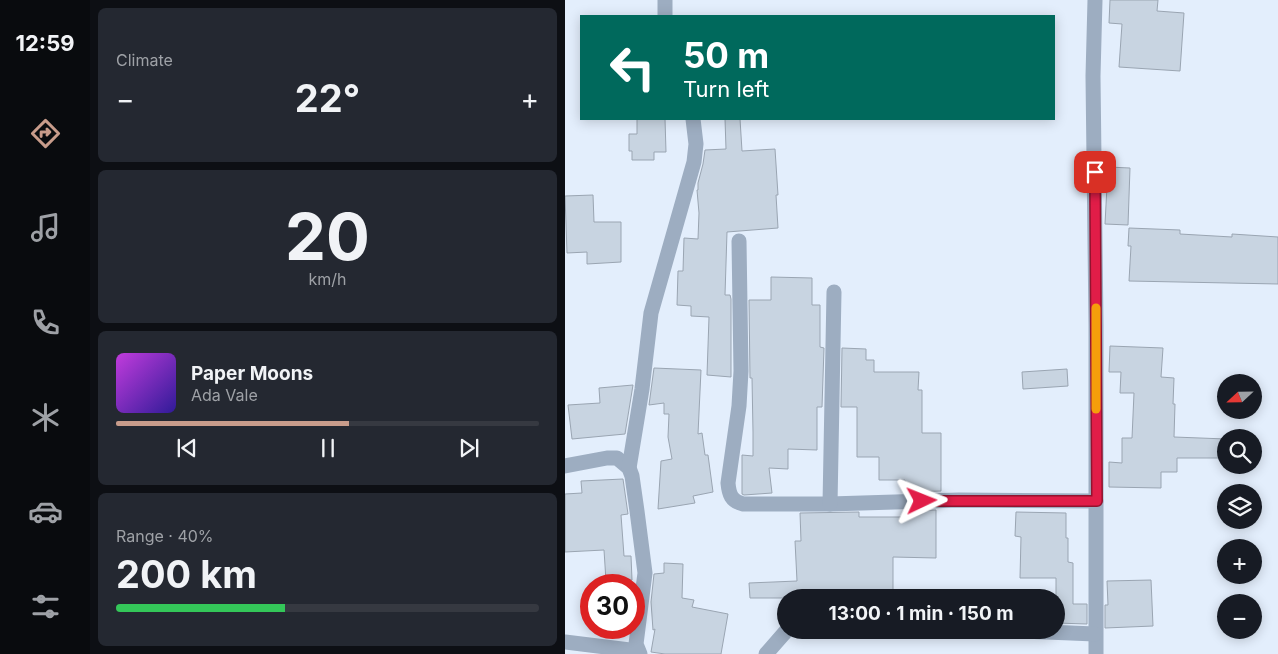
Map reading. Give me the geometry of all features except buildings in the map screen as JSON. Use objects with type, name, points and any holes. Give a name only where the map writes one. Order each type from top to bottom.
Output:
[{"type":"street","points":[[665,0],[665,15]]},
{"type":"street","points":[[1095,0],[1093,76],[1097,501],[1096,654]]},
{"type":"street","points":[[629,468],[642,389],[651,313],[695,162],[696,144],[693,120]]},
{"type":"street","points":[[739,241],[741,371],[739,406],[728,483],[729,492],[736,502],[743,504],[830,504],[959,500],[1097,501]]},
{"type":"street","points":[[830,504],[834,292]]},
{"type":"street","points":[[565,466],[607,458],[617,458],[629,468],[632,476],[645,573],[636,644],[639,653],[565,642]]},
{"type":"street","points":[[1065,633],[1095,634]]},
{"type":"street","points":[[766,654],[779,639]]},
{"type":"slow traffic","points":[[1096,308],[1096,409]]},
{"type":"route","points":[[922,501],[1097,501],[1095,172]]}]
